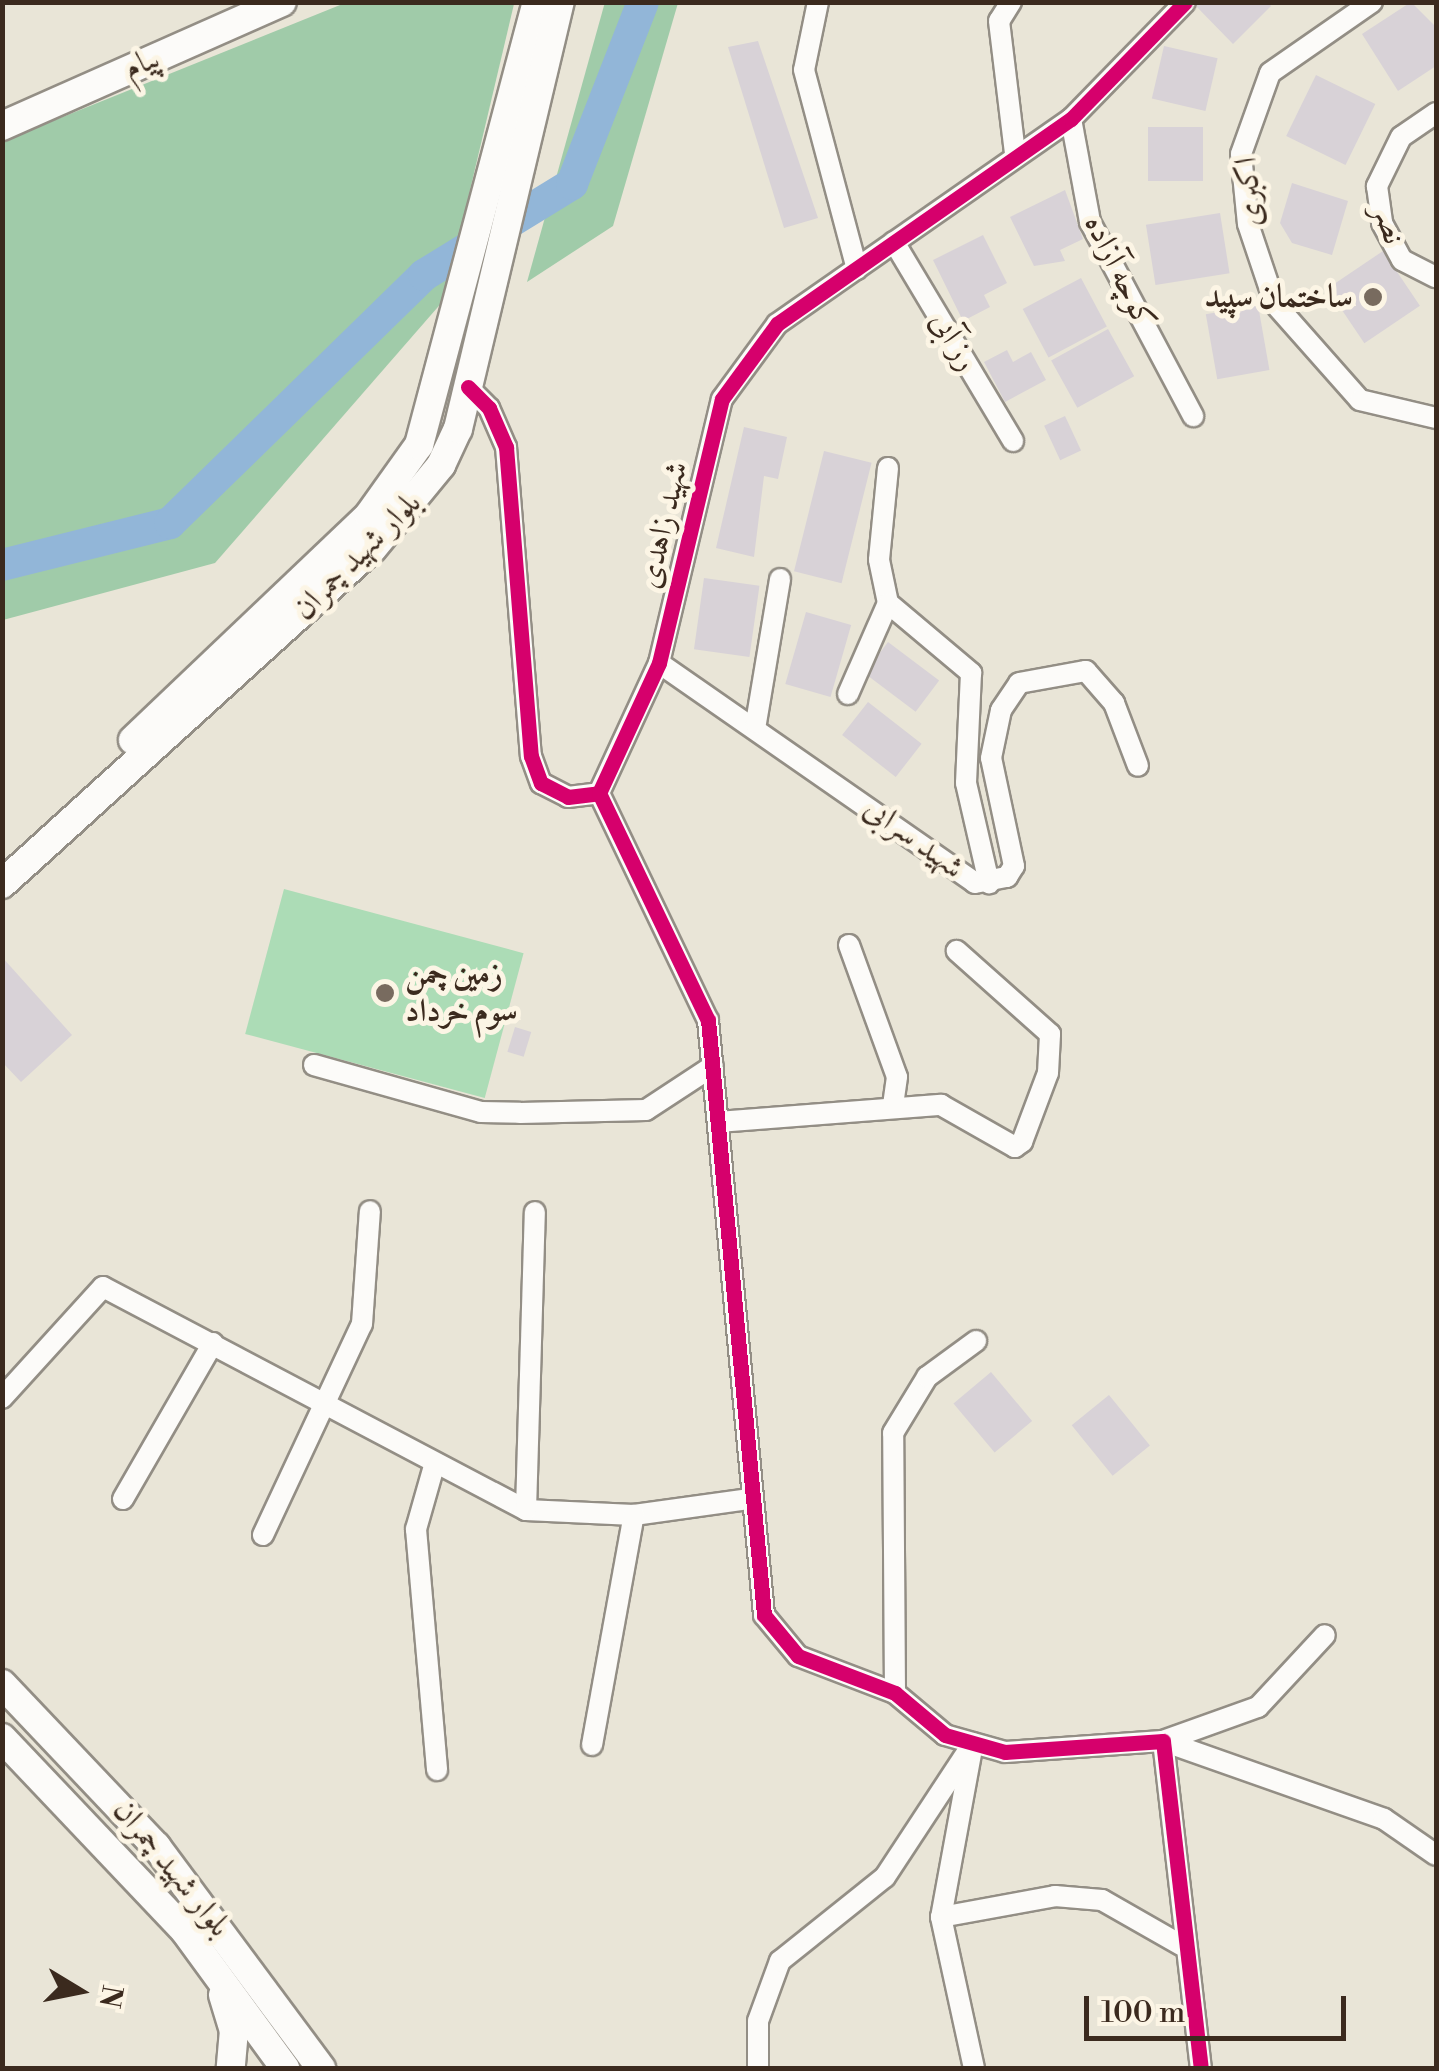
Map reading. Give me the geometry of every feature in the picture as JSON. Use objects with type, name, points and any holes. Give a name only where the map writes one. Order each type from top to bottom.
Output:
[{"type":"main road","name":"پیام","points":[[2,126],[282,2]]},
{"type":"main road","name":"بلوار شهید چمران","points":[[2,884],[398,522],[441,466],[471,272],[537,2]]},
{"type":"main road","name":"بلوار شهید چمران","points":[[2,858],[369,514],[419,445],[455,385],[501,250],[560,2]]},
{"type":"main road","name":"بلوار شهید چمران","points":[[2,1684],[122,1805],[321,2068]]},
{"type":"main road","name":"بلوار شهید چمران","points":[[2,1738],[122,1858],[282,2062]]},
{"type":"main road","points":[[210,1966],[234,2030],[231,2068]]},
{"type":"main road","points":[[282,2062],[299,2058],[300,2036]]},
{"type":"street","points":[[818,2],[804,70],[858,270]]},
{"type":"street","points":[[1011,2],[1000,21],[1015,154]]},
{"type":"street","name":"شهید زاهدی","points":[[600,794],[659,663],[722,399],[777,324],[1071,118],[1185,2]]},
{"type":"street","name":"اکبری","points":[[1372,2],[1270,73],[1241,154],[1248,224],[1275,304],[1360,400],[1436,418]]},
{"type":"street","name":"نصر","points":[[1436,113],[1402,137],[1378,186],[1382,222],[1402,260],[1436,277]]},
{"type":"street","name":"کوچه آزاده","points":[[1071,118],[1090,222],[1193,416]]},
{"type":"street","name":"رز آبی","points":[[894,242],[1013,440]]},
{"type":"street","points":[[455,385],[489,408],[506,447],[531,756],[541,784],[568,796],[600,794],[708,1020],[750,1499],[764,1615],[798,1656],[895,1693],[945,1735],[1005,1752],[1164,1742],[1258,1706],[1325,1635]]},
{"type":"street","points":[[848,694],[888,603],[879,560],[888,468]]},
{"type":"street","points":[[756,723],[780,579]]},
{"type":"street","name":"شهید سرابی","points":[[659,663],[756,723],[975,882],[989,883],[966,783],[971,673],[888,603]]},
{"type":"street","points":[[989,883],[1014,866],[991,758],[1001,710],[1019,683],[1086,672],[1114,703],[1138,766]]},
{"type":"street","points":[[849,945],[896,1077],[894,1105]]},
{"type":"street","points":[[718,1122],[894,1105],[941,1105],[1015,1147],[1026,1134],[1048,1073],[1050,1034],[957,951]]},
{"type":"street","points":[[314,1065],[500,1112],[646,1110],[713,1066]]},
{"type":"street","points":[[263,1535],[362,1324],[370,1211]]},
{"type":"street","points":[[526,1510],[536,1212]]},
{"type":"street","points":[[2,1398],[103,1287],[323,1408],[526,1510],[634,1515],[750,1499]]},
{"type":"street","points":[[895,1693],[893,1433],[927,1377],[976,1341]]},
{"type":"street","points":[[122,1499],[212,1344]]},
{"type":"street","points":[[434,1466],[416,1528],[437,1770]]},
{"type":"street","points":[[592,1745],[634,1515]]},
{"type":"street","points":[[1164,1742],[1384,1819],[1436,1855]]},
{"type":"street","points":[[1164,1742],[1181,1945],[1202,2068]]},
{"type":"street","points":[[973,1743],[941,1917],[974,2068]]},
{"type":"street","points":[[758,2068],[758,2021],[780,1962],[885,1877],[973,1743]]},
{"type":"street","points":[[941,1917],[1055,1896],[1102,1900],[1181,1945]]},
{"type":"green space","points":[[605,2],[678,3],[613,226],[527,282]]},
{"type":"green space","points":[[345,3],[514,4],[444,300],[215,563],[3,620],[3,141]]},
{"type":"green space","name":"زمین چمن سوم خرداد","points":[[284,889],[524,953],[485,1098],[245,1034]]},
{"type":"building","points":[[1192,2],[1267,2],[1271,6],[1233,44]]},
{"type":"building","points":[[1411,2],[1436,27],[1436,66],[1398,91],[1362,34]]},
{"type":"building","points":[[758,41],[818,218],[784,228],[728,47]]},
{"type":"building","points":[[1164,46],[1218,58],[1205,111],[1152,99]]},
{"type":"building","points":[[1316,75],[1375,104],[1346,165],[1286,136]]},
{"type":"building","points":[[1148,127],[1203,127],[1203,181],[1148,181]]},
{"type":"building","points":[[1292,183],[1348,201],[1332,255],[1292,243],[1280,223]]},
{"type":"building","points":[[1065,190],[1083,239],[1060,250],[1065,261],[1034,266],[1010,217]]},
{"type":"building","points":[[1220,213],[1230,273],[1155,285],[1146,225]]},
{"type":"building","points":[[983,235],[1007,283],[984,295],[990,307],[963,321],[933,260]]},
{"type":"building","name":"ساختمان سپید","points":[[1383,251],[1420,306],[1364,343],[1327,288]]},
{"type":"building","points":[[1081,278],[1107,327],[1049,358],[1023,309]]},
{"type":"building","points":[[1258,305],[1269,370],[1217,379],[1206,314]]},
{"type":"building","points":[[1108,329],[1134,376],[1077,408],[1051,361]]},
{"type":"building","points":[[1007,350],[1013,362],[1031,352],[1046,380],[1005,402],[984,362]]},
{"type":"building","points":[[1065,416],[1081,450],[1060,460],[1044,426]]},
{"type":"building","points":[[744,427],[787,437],[778,479],[764,476],[754,557],[716,548]]},
{"type":"building","points":[[824,451],[872,463],[842,583],[794,571]]},
{"type":"building","points":[[704,578],[759,586],[749,657],[694,649]]},
{"type":"building","points":[[806,612],[851,625],[831,697],[785,684]]},
{"type":"building","points":[[888,642],[939,681],[916,712],[865,673]]},
{"type":"building","points":[[868,702],[922,744],[896,777],[842,735]]},
{"type":"building","points":[[2,957],[72,1035],[21,1082],[2,1062]]},
{"type":"building","points":[[515,1027],[531,1032],[524,1057],[507,1052]]},
{"type":"building","points":[[991,1372],[1032,1421],[995,1453],[953,1403]]},
{"type":"building","points":[[1109,1395],[1150,1446],[1113,1476],[1072,1425]]},
{"type":"waterway","points":[[2,565],[170,523],[424,275],[572,184],[643,2]]},
{"type":"cycle path","points":[[468,387],[489,408],[506,447],[531,756],[541,783],[568,797],[599,793],[659,663],[722,399],[777,324],[1071,119],[1185,2]]},
{"type":"cycle path","points":[[599,793],[708,1020],[764,1615],[798,1656],[895,1693],[945,1735],[1005,1752],[1163,1741],[1201,2068]]},
{"type":"place","name":"ساختمان سپید","points":[[1373,297]]},
{"type":"place","name":"زمین چمن سوم خرداد","points":[[385,993]]}]
